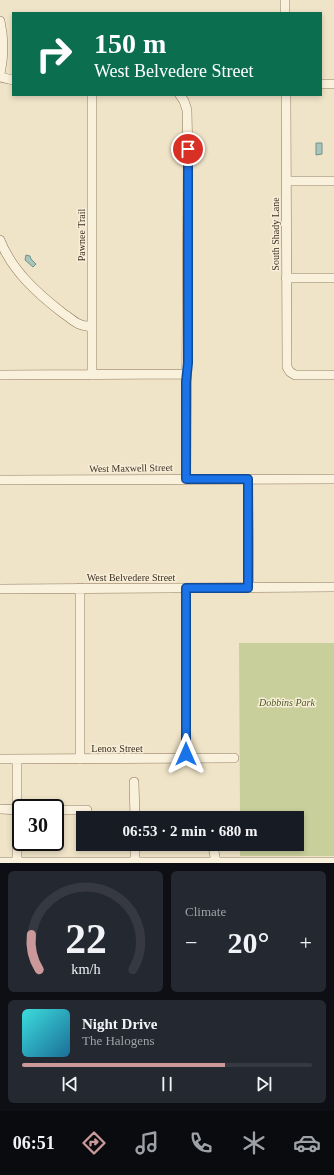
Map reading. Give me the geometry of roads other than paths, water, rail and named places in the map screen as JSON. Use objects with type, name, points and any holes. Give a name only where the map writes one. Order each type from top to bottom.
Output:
[{"type":"street","points":[[285,0],[285,12]]},
{"type":"street","points":[[0,21],[4,48],[0,74]]},
{"type":"street","points":[[0,77],[12,80]]},
{"type":"street","points":[[322,84],[334,84]]},
{"type":"street","name":"Pawnee Trail","points":[[92,96],[92,375]]},
{"type":"street","points":[[181,96],[187,110],[188,363],[186,374],[186,479]]},
{"type":"street","name":"South Shady Lane","points":[[286,96],[287,367],[290,372],[295,374],[334,375]]},
{"type":"street","points":[[286,180],[334,181]]},
{"type":"street","points":[[0,240],[3,248],[16,269],[26,282],[53,306],[79,324],[92,327]]},
{"type":"street","points":[[286,278],[334,278]]},
{"type":"street","points":[[0,375],[186,374]]},
{"type":"street","name":"West Maxwell Street","points":[[0,480],[334,478]]},
{"type":"street","points":[[248,479],[248,588]]},
{"type":"street","name":"West Belvedere Street","points":[[0,589],[334,587]]},
{"type":"street","points":[[80,588],[80,759]]},
{"type":"street","points":[[186,588],[186,759]]},
{"type":"street","name":"Lenox Street","points":[[0,758],[234,758]]},
{"type":"street","points":[[17,759],[19,799]]},
{"type":"street","points":[[134,782],[135,811]]},
{"type":"street","points":[[0,809],[12,810]]},
{"type":"street","points":[[64,810],[87,810]]},
{"type":"street","points":[[17,851],[17,863]]},
{"type":"street","points":[[135,851],[135,862]]},
{"type":"street","points":[[214,851],[216,863]]},
{"type":"street","points":[[0,862],[334,862]]},
{"type":"water","points":[[316,143],[322,143],[322,154],[316,155]]},
{"type":"water","points":[[26,255],[30,256],[36,264],[33,267],[25,260]]},
{"type":"park label","name":"Dobbins Park","points":[[287,702]]}]
